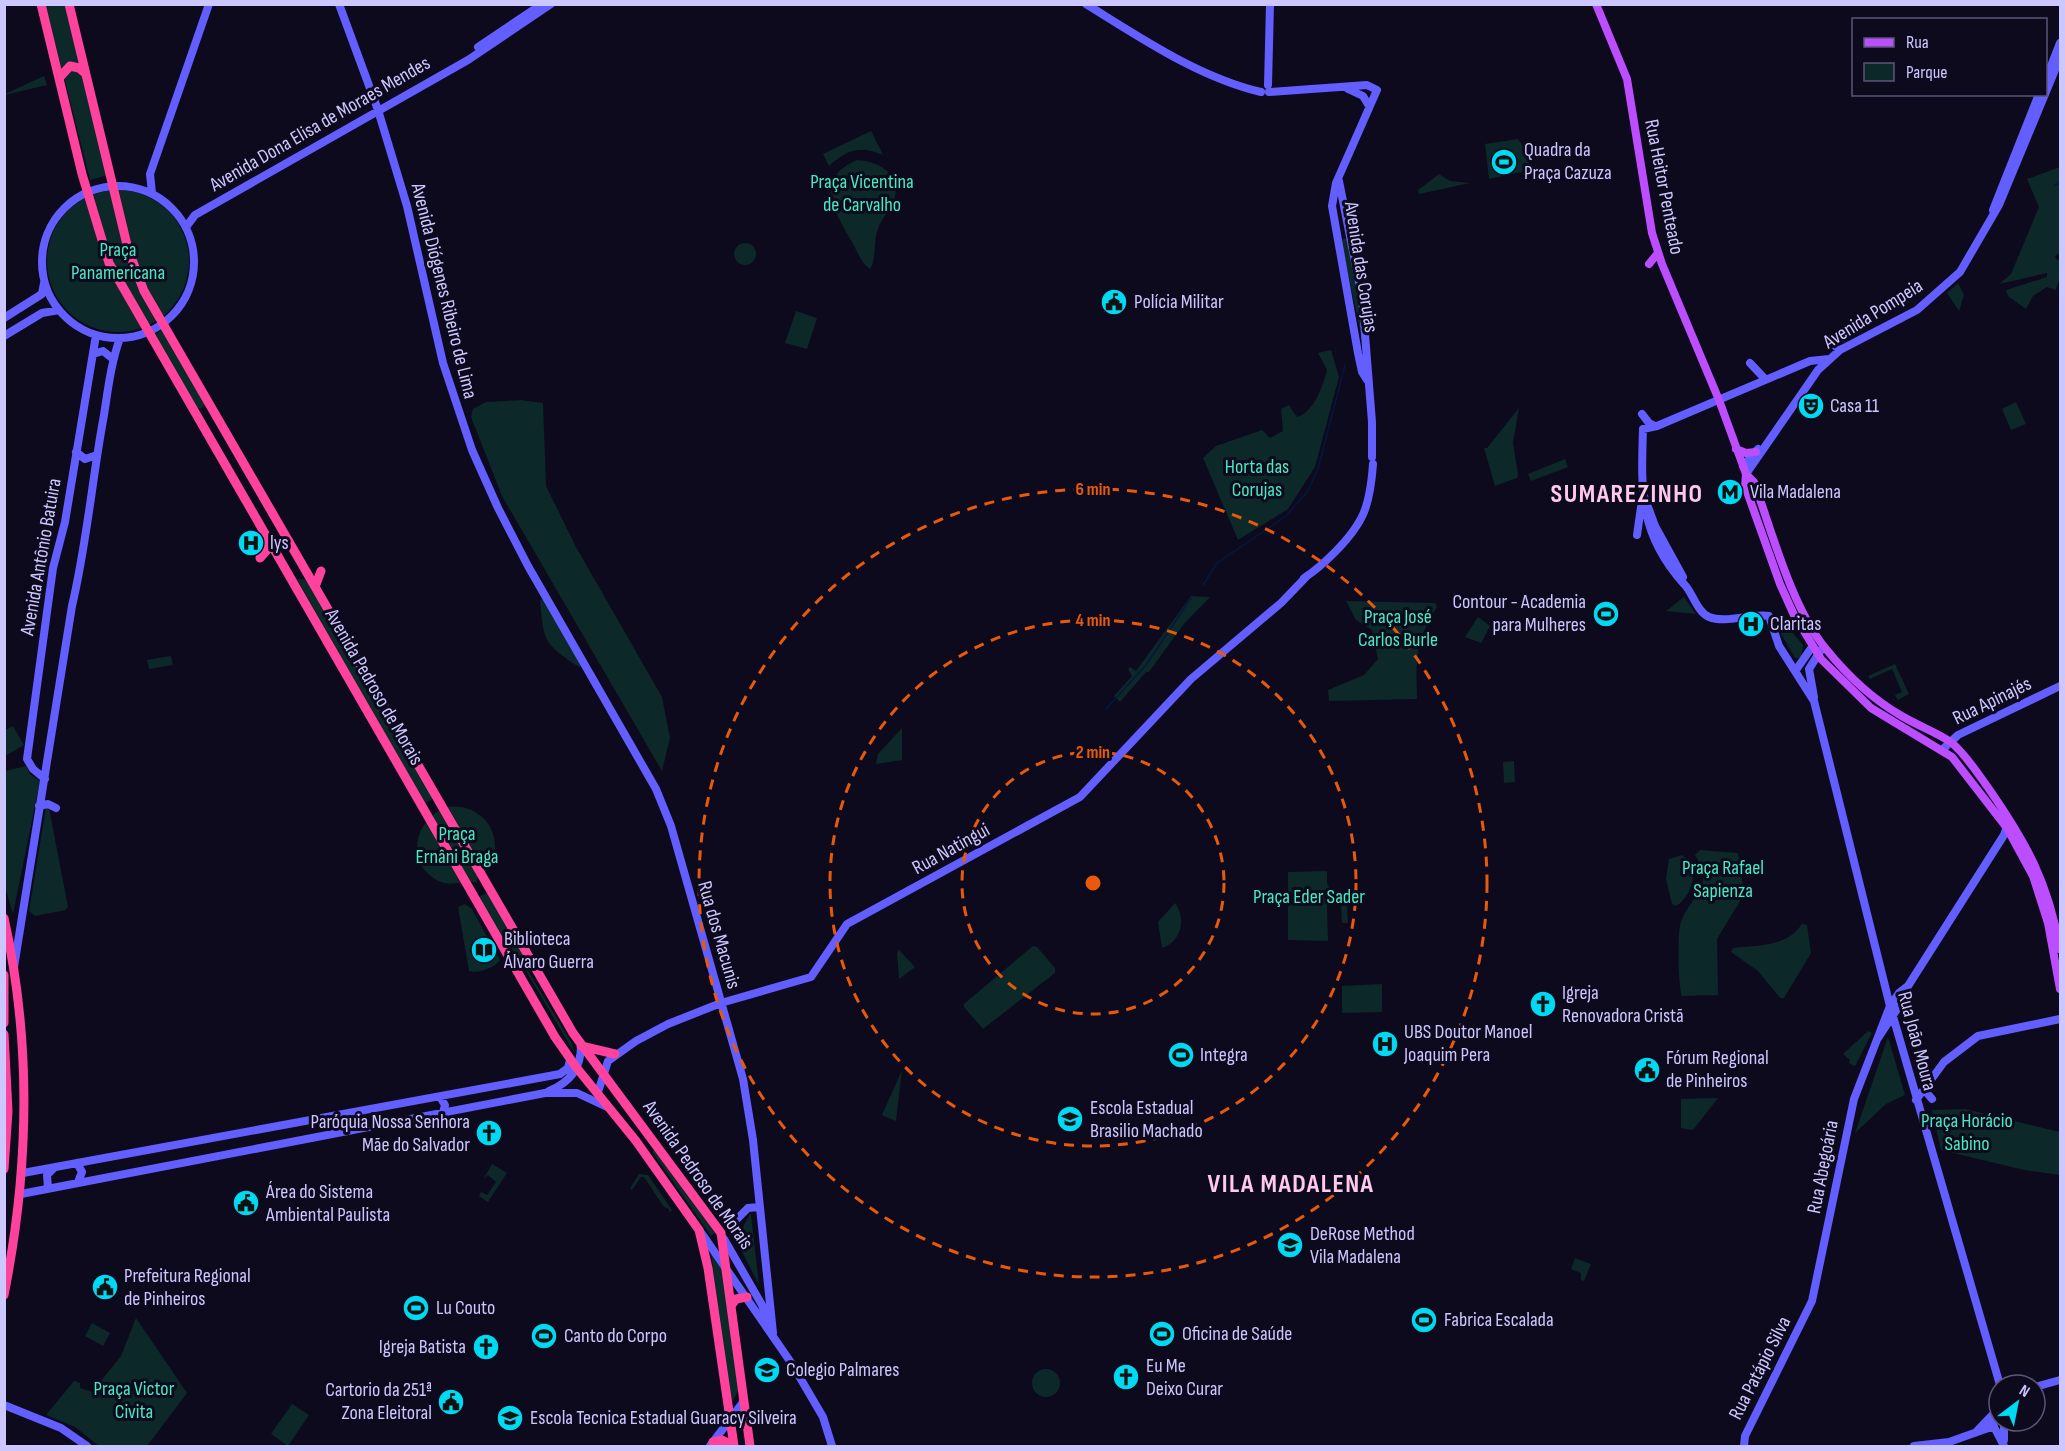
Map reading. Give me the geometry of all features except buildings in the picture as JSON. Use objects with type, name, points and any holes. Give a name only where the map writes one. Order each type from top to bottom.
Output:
[{"type":"highway","name":"Avenida Pedroso de Morais","points":[[41,4],[87,191],[109,262],[268,541],[573,1064],[613,1111],[699,1230]]},
{"type":"highway","name":"Avenida Pedroso de Morais","points":[[69,4],[128,249],[139,281],[581,1046],[662,1150],[724,1239]]},
{"type":"highway","points":[[60,77],[70,66],[79,68],[86,74]]},
{"type":"highway","points":[[196,415],[206,416],[211,406]]},
{"type":"highway","points":[[210,440],[216,432],[226,432]]},
{"type":"highway","points":[[260,558],[267,550],[268,541]]},
{"type":"highway","points":[[315,587],[321,571]]},
{"type":"highway","points":[[4,918],[14,967],[25,1099],[21,1194],[4,1295]]},
{"type":"highway","points":[[515,967],[530,966],[552,1003],[563,1016]]},
{"type":"highway","points":[[4,975],[4,1023]]},
{"type":"highway","points":[[4,1034],[8,1111],[4,1169]]},
{"type":"highway","points":[[581,1046],[615,1054]]},
{"type":"highway","points":[[699,1230],[708,1268],[734,1446]]},
{"type":"highway","points":[[724,1239],[725,1263],[750,1446]]},
{"type":"highway","points":[[731,1306],[736,1299],[747,1297]]},
{"type":"highway","points":[[711,1444],[722,1440],[734,1446]]},
{"type":"main road","name":"Rua Heitor Penteado","points":[[1596,4],[1627,79],[1652,232],[1658,253],[1719,400],[1744,470],[1745,486],[1780,584],[1818,649],[1852,692],[1871,708],[1942,750],[1965,771],[2008,823],[2033,876],[2048,924],[2061,989]]},
{"type":"main road","points":[[1650,264],[1658,253]]},
{"type":"main road","points":[[1736,448],[1746,453],[1756,452]]},
{"type":"main road","name":"Rua Heitor Penteado","points":[[1818,649],[1871,696],[1912,722],[1949,741],[1970,763],[2034,859],[2053,914],[2061,949]]},
{"type":"main road","points":[[1898,725],[1904,720],[1912,722]]},
{"type":"main road","points":[[1918,736],[1927,736],[1942,744],[1949,741]]},
{"type":"street","points":[[152,194],[150,174],[209,4]]},
{"type":"street","name":"Avenida Diógenes Ribeiro de Lima","points":[[339,4],[378,110],[407,207],[447,378],[483,475],[536,577]]},
{"type":"street","name":"Avenida Dona Elisa de Moraes Mendes","points":[[462,62],[475,49],[542,4]]},
{"type":"street","name":"Avenida Dona Elisa de Moraes Mendes","points":[[186,227],[195,215],[462,62],[532,19],[551,4]]},
{"type":"street","points":[[1086,4],[1195,68],[1234,86],[1284,90],[1367,85],[1377,90],[1338,184]]},
{"type":"street","points":[[1265,88],[1270,4]]},
{"type":"street","points":[[2047,77],[2061,43]]},
{"type":"street","points":[[2047,92],[2061,58]]},
{"type":"street","points":[[1343,88],[1360,94],[1369,106]]},
{"type":"street","points":[[1992,215],[2000,188],[2038,96]]},
{"type":"street","points":[[1992,215],[2003,198],[2045,96]]},
{"type":"street","points":[[134,187],[150,174]]},
{"type":"street","name":"Avenida das Corujas","points":[[1338,184],[1362,297],[1359,335]]},
{"type":"street","name":"Avenida das Corujas","points":[[1338,184],[1332,211],[1361,351]]},
{"type":"street","points":[[113,185],[134,187],[152,194],[179,216],[186,227],[193,249],[193,279],[184,301],[164,324],[149,332],[120,338],[96,335],[69,321],[59,310],[44,282],[41,264],[48,231],[58,214],[71,201],[87,191],[113,185]]},
{"type":"street","name":"Avenida Dona Elisa de Moraes Mendes","points":[[179,216],[195,215]]},
{"type":"street","name":"Avenida Pompeia","points":[[1744,470],[1813,376],[1829,359],[1840,350],[1909,315],[1944,288],[1960,272],[1974,252],[1992,215]]},
{"type":"street","points":[[4,318],[42,294],[44,282]]},
{"type":"street","points":[[4,336],[42,312],[59,310]]},
{"type":"street","name":"Avenida Antônio Batuira","points":[[45,779],[33,769],[27,759],[53,568],[96,335]]},
{"type":"street","name":"Avenida Antônio Batuira","points":[[14,967],[113,359],[120,338]]},
{"type":"street","points":[[1830,342],[1840,350]]},
{"type":"street","points":[[93,354],[103,351],[113,359]]},
{"type":"street","name":"Rua Natingui","points":[[615,1054],[668,1024],[721,1003],[811,977],[847,924],[1080,797],[1191,679],[1269,611],[1359,525],[1368,505],[1372,461],[1372,422],[1361,351]]},
{"type":"street","points":[[1684,584],[1657,543],[1645,517],[1643,429],[1657,426],[1803,363],[1829,359]]},
{"type":"street","points":[[1750,363],[1764,379]]},
{"type":"street","points":[[1803,363],[1810,368],[1813,376]]},
{"type":"street","points":[[1642,414],[1648,422],[1657,426]]},
{"type":"street","points":[[1642,441],[1657,426]]},
{"type":"street","name":"Avenida Pompeia","points":[[1744,470],[1756,452],[1768,440]]},
{"type":"street","points":[[76,452],[85,459],[97,455]]},
{"type":"street","points":[[1643,494],[1637,537],[1648,538],[1657,543]]},
{"type":"street","points":[[1643,494],[1655,526],[1684,584]]},
{"type":"street","name":"Rua dos Macunis","points":[[536,577],[658,794],[676,843],[743,1079],[754,1149],[773,1333]]},
{"type":"street","name":"Rua João Moura","points":[[1684,584],[1707,616],[1715,618],[1769,616],[1779,646],[1814,701]]},
{"type":"street","points":[[1796,670],[1818,649]]},
{"type":"street","name":"Rua João Moura","points":[[1818,649],[1809,669],[1814,701],[1911,1084],[1996,1373]]},
{"type":"street","name":"Rua Apinajés","points":[[1942,750],[1949,741],[2061,686]]},
{"type":"street","points":[[39,806],[48,804],[56,808]]},
{"type":"street","name":"Rua Abegoária","points":[[1880,1036],[2008,823]]},
{"type":"street","name":"Rua Abegoária","points":[[1810,1305],[1820,1274],[1842,1172],[1854,1099],[1890,1006],[1899,993],[1908,986]]},
{"type":"street","points":[[1916,1100],[1944,1062],[1981,1034],[2061,1019]]},
{"type":"street","points":[[1880,1036],[1891,1030],[1899,1033]]},
{"type":"street","points":[[21,1194],[544,1093],[566,1084],[581,1046]]},
{"type":"street","points":[[598,1092],[607,1062],[615,1054]]},
{"type":"street","points":[[23,1173],[561,1074],[573,1064]]},
{"type":"street","points":[[1911,1084],[1927,1085]]},
{"type":"street","points":[[1927,1085],[1927,1093],[1932,1099]]},
{"type":"street","points":[[544,1093],[583,1095],[613,1111]]},
{"type":"street","points":[[440,1097],[445,1105],[443,1113]]},
{"type":"street","points":[[302,1121],[299,1132],[307,1138]]},
{"type":"street","points":[[88,1161],[86,1171],[92,1179]]},
{"type":"street","points":[[77,1163],[82,1173],[78,1182]]},
{"type":"street","points":[[48,1188],[47,1175],[55,1167]]},
{"type":"street","points":[[736,1220],[748,1208],[759,1207]]},
{"type":"street","name":"Avenida Pedroso de Morais","points":[[699,1230],[725,1263],[773,1333],[823,1417],[832,1446]]},
{"type":"street","name":"Avenida Pedroso de Morais","points":[[724,1239],[762,1305],[773,1333]]},
{"type":"street","name":"Rua Patápio Silva","points":[[1744,1446],[1744,1436],[1810,1305]]},
{"type":"street","points":[[711,1444],[744,1401]]},
{"type":"street","points":[[4,1405],[61,1428],[87,1446]]},
{"type":"street","points":[[1914,1446],[1949,1442],[1987,1429]]},
{"type":"green space","points":[[45,5],[66,5],[81,66],[61,70]]},
{"type":"green space","points":[[71,70],[83,74],[108,175],[90,180],[64,77]]},
{"type":"green space","points":[[44,76],[47,85],[5,95],[5,94]]},
{"type":"green space","name":"Praça Vicentina de Carvalho","points":[[871,131],[883,155],[867,150],[854,151],[842,156],[829,166],[823,154]]},
{"type":"green space","points":[[1518,139],[1524,147],[1531,170],[1489,179],[1485,144]]},
{"type":"green space","name":"Praça Vicentina de Carvalho","points":[[857,160],[873,163],[887,171],[892,176],[896,191],[891,207],[878,229],[870,269],[862,261],[839,219],[831,197],[831,186],[835,177],[843,168]]},
{"type":"green space","points":[[2060,167],[2060,253],[2055,256],[2057,260],[2060,260],[2060,277],[2056,290],[2047,287],[2033,296],[2026,309],[2008,296],[2006,290],[2047,277],[2047,273],[1999,284],[2011,274],[2039,207],[2027,179]]},
{"type":"green space","points":[[1439,174],[1450,181],[1470,183],[1419,194],[1418,190]]},
{"type":"green space","name":"Praça Panamericana","points":[[118,190],[145,195],[168,211],[184,234],[189,261],[184,288],[168,311],[145,327],[118,332],[91,327],[68,311],[52,288],[47,261],[52,234],[68,211],[91,195]]},
{"type":"green space","points":[[1347,238],[1364,333],[1361,334],[1341,240]]},
{"type":"green space","points":[[745,243],[753,246],[756,254],[753,262],[745,265],[737,262],[734,254],[737,246]]},
{"type":"green space","points":[[1958,283],[1964,295],[1959,311],[1947,293]]},
{"type":"green space","points":[[796,311],[817,318],[807,349],[785,343]]},
{"type":"green space","points":[[163,329],[205,405],[201,409],[195,407],[153,336]]},
{"type":"green space","name":"Horta das Corujas","points":[[1331,350],[1339,377],[1315,467],[1288,509],[1238,540],[1203,458],[1216,446],[1262,430],[1270,438],[1283,431],[1281,409],[1289,405],[1297,417],[1308,410],[1320,391],[1327,370],[1318,353]]},
{"type":"green space","points":[[521,400],[543,403],[546,486],[576,547],[662,697],[670,738],[662,771],[502,496],[471,417],[473,409],[486,402]]},
{"type":"green space","points":[[2016,402],[2026,424],[2011,430],[2002,409]]},
{"type":"green space","points":[[1519,408],[1513,443],[1517,478],[1495,486],[1484,448],[1487,448]]},
{"type":"green space","points":[[1565,459],[1568,467],[1531,481],[1528,474]]},
{"type":"green space","points":[[297,579],[309,580],[434,798],[424,804]]},
{"type":"green space","points":[[1191,596],[1210,597],[1183,625],[1149,672],[1146,672],[1120,702],[1114,696],[1132,676],[1128,669],[1130,667],[1136,671]]},
{"type":"green space","points":[[1684,597],[1696,614],[1666,611]]},
{"type":"green space","points":[[543,599],[581,666],[579,667],[558,652],[548,640],[541,614],[540,600]]},
{"type":"green space","name":"Praça José Carlos Burle","points":[[1346,601],[1435,603],[1437,607],[1424,630],[1418,651],[1417,699],[1329,701],[1328,690],[1364,675],[1378,659],[1372,630],[1356,620]]},
{"type":"green space","points":[[1478,617],[1490,626],[1481,643],[1465,637]]},
{"type":"green space","points":[[1782,620],[1803,645],[1801,658],[1795,658],[1777,627]]},
{"type":"green space","points":[[171,656],[173,665],[149,669],[147,660]]},
{"type":"green space","points":[[1895,664],[1909,694],[1898,700],[1895,695],[1902,692],[1892,669],[1870,679],[1868,676]]},
{"type":"green space","points":[[13,726],[24,745],[5,756],[5,730]]},
{"type":"green space","points":[[902,728],[902,760],[876,764],[878,754]]},
{"type":"green space","points":[[1514,761],[1515,782],[1504,783],[1503,762]]},
{"type":"green space","points":[[26,766],[30,774],[40,781],[13,914],[5,887],[5,771]]},
{"type":"green space","points":[[46,807],[49,808],[68,907],[65,910],[35,916],[29,911]]},
{"type":"green space","name":"Praça Ernâni Braga","points":[[447,807],[462,807],[475,812],[485,820],[492,831],[495,843],[494,856],[488,868],[477,879],[477,883],[441,882],[421,865],[417,854],[417,843],[421,832],[427,821]]},
{"type":"green space","name":"Praça Rafael Sapienza","points":[[1700,850],[1738,853],[1743,886],[1740,901],[1717,939],[1718,995],[1682,996],[1679,970],[1680,928],[1685,913],[1702,883],[1701,866],[1695,855]]},
{"type":"green space","points":[[1682,855],[1688,860],[1693,874],[1687,895],[1676,906],[1672,904],[1666,879],[1669,859]]},
{"type":"green space","name":"Praça Eder Sader","points":[[1327,871],[1327,884],[1332,891],[1346,891],[1348,923],[1342,923],[1341,904],[1332,901],[1327,906],[1328,941],[1288,940],[1288,872]]},
{"type":"green space","points":[[488,892],[527,958],[517,963],[477,898]]},
{"type":"green space","points":[[1175,903],[1181,916],[1180,929],[1174,941],[1162,948],[1158,922]]},
{"type":"green space","points":[[465,904],[472,909],[500,960],[494,966],[481,971],[469,971],[458,907]]},
{"type":"green space","points":[[1802,924],[1807,925],[1811,953],[1784,998],[1780,998],[1758,971],[1731,952],[1733,948],[1780,941],[1796,932]]},
{"type":"green space","points":[[1033,946],[1037,947],[1055,968],[1055,973],[983,1029],[964,1007],[964,1004]]},
{"type":"green space","points":[[899,950],[915,967],[899,979],[897,953]]},
{"type":"green space","points":[[527,969],[571,1042],[575,1054],[526,971]]},
{"type":"green space","points":[[1382,984],[1382,1012],[1342,1013],[1342,986]]},
{"type":"green space","points":[[1868,1031],[1872,1033],[1855,1066],[1849,1063],[1850,1060],[1843,1054]]},
{"type":"green space","points":[[1888,1037],[1905,1095],[1886,1104],[1855,1133]]},
{"type":"green space","points":[[902,1070],[896,1121],[882,1115]]},
{"type":"green space","points":[[1718,1098],[1693,1130],[1681,1128],[1681,1099]]},
{"type":"green space","name":"Praça Horácio Sabino","points":[[1965,1109],[2060,1132],[2060,1175],[2024,1170],[1941,1150],[1932,1110]]},
{"type":"green space","points":[[655,1149],[715,1233],[711,1236],[652,1152]]},
{"type":"green space","points":[[492,1164],[507,1173],[488,1202],[479,1196],[481,1192],[487,1195],[496,1182],[488,1175],[484,1178]]},
{"type":"green space","points":[[639,1174],[648,1175],[672,1210],[669,1213],[669,1209],[664,1207],[644,1177],[641,1177],[632,1190],[630,1188]]},
{"type":"green space","points":[[751,1215],[759,1285],[736,1240]]},
{"type":"green space","points":[[711,1253],[717,1259],[724,1275],[738,1391],[730,1406]]},
{"type":"green space","points":[[1575,1258],[1591,1264],[1584,1281],[1581,1280],[1581,1273],[1571,1269]]},
{"type":"green space","name":"Praça Victor Civita","points":[[136,1318],[187,1393],[147,1446],[99,1446],[75,1427],[46,1415],[74,1381],[80,1383],[80,1388],[92,1392],[121,1356]]},
{"type":"green space","points":[[92,1323],[110,1333],[103,1346],[85,1336]]},
{"type":"green space","points":[[1046,1369],[1056,1373],[1060,1383],[1056,1393],[1046,1397],[1036,1393],[1032,1383],[1036,1373]]},
{"type":"green space","points":[[292,1404],[309,1415],[288,1446],[271,1434]]},
{"type":"waterway","points":[[2055,185],[2059,184]]},
{"type":"waterway","points":[[1203,585],[1217,563],[1286,516],[1308,491],[1318,469],[1345,365]]},
{"type":"waterway","points":[[1106,709],[1146,665],[1191,598]]},
{"type":"place","name":"Quadra da Praça Cazuza","points":[[1504,162]]},
{"type":"place","name":"Polícia Militar","points":[[1114,302]]},
{"type":"place","name":"Casa 11","points":[[1811,406]]},
{"type":"place","name":"Vila Madalena","points":[[1730,492]]},
{"type":"place","name":"lys","points":[[251,543]]},
{"type":"place","name":"Contour - Academia para Mulheres","points":[[1606,614]]},
{"type":"place","name":"Claritas","points":[[1751,624]]},
{"type":"place","name":"Biblioteca Álvaro Guerra","points":[[484,950]]},
{"type":"place","name":"Igreja Renovadora Cristã","points":[[1543,1004]]},
{"type":"place","name":"UBS Doutor Manoel Joaquim Pera","points":[[1385,1044]]},
{"type":"place","name":"Integra","points":[[1181,1055]]},
{"type":"place","name":"Fórum Regional de Pinheiros","points":[[1647,1070]]},
{"type":"place","name":"Escola Estadual Brasilio Machado","points":[[1070,1119]]},
{"type":"place","name":"Paróquia Nossa Senhora Mãe do Salvador","points":[[489,1133]]},
{"type":"place","name":"Área do Sistema Ambiental Paulista","points":[[246,1203]]},
{"type":"place","name":"DeRose Method Vila Madalena","points":[[1290,1245]]},
{"type":"place","name":"Prefeitura Regional de Pinheiros","points":[[105,1287]]},
{"type":"place","name":"Lu Couto","points":[[416,1308]]},
{"type":"place","name":"Fabrica Escalada","points":[[1424,1320]]},
{"type":"place","name":"Oficina de Saúde","points":[[1162,1334]]},
{"type":"place","name":"Canto do Corpo","points":[[544,1336]]},
{"type":"place","name":"Igreja Batista","points":[[486,1347]]},
{"type":"place","name":"Colegio Palmares","points":[[767,1370]]},
{"type":"place","name":"Eu Me Deixo Curar","points":[[1126,1377]]},
{"type":"place","name":"Cartorio da 251ª Zona Eleitoral","points":[[451,1402]]},
{"type":"place","name":"Escola Tecnica Estadual Guaracy Silveira","points":[[510,1418]]},
{"type":"district","name":"SUMAREZINHO","points":[[1627,494]]},
{"type":"district","name":"VILA MADALENA","points":[[1291,1184]]}]
